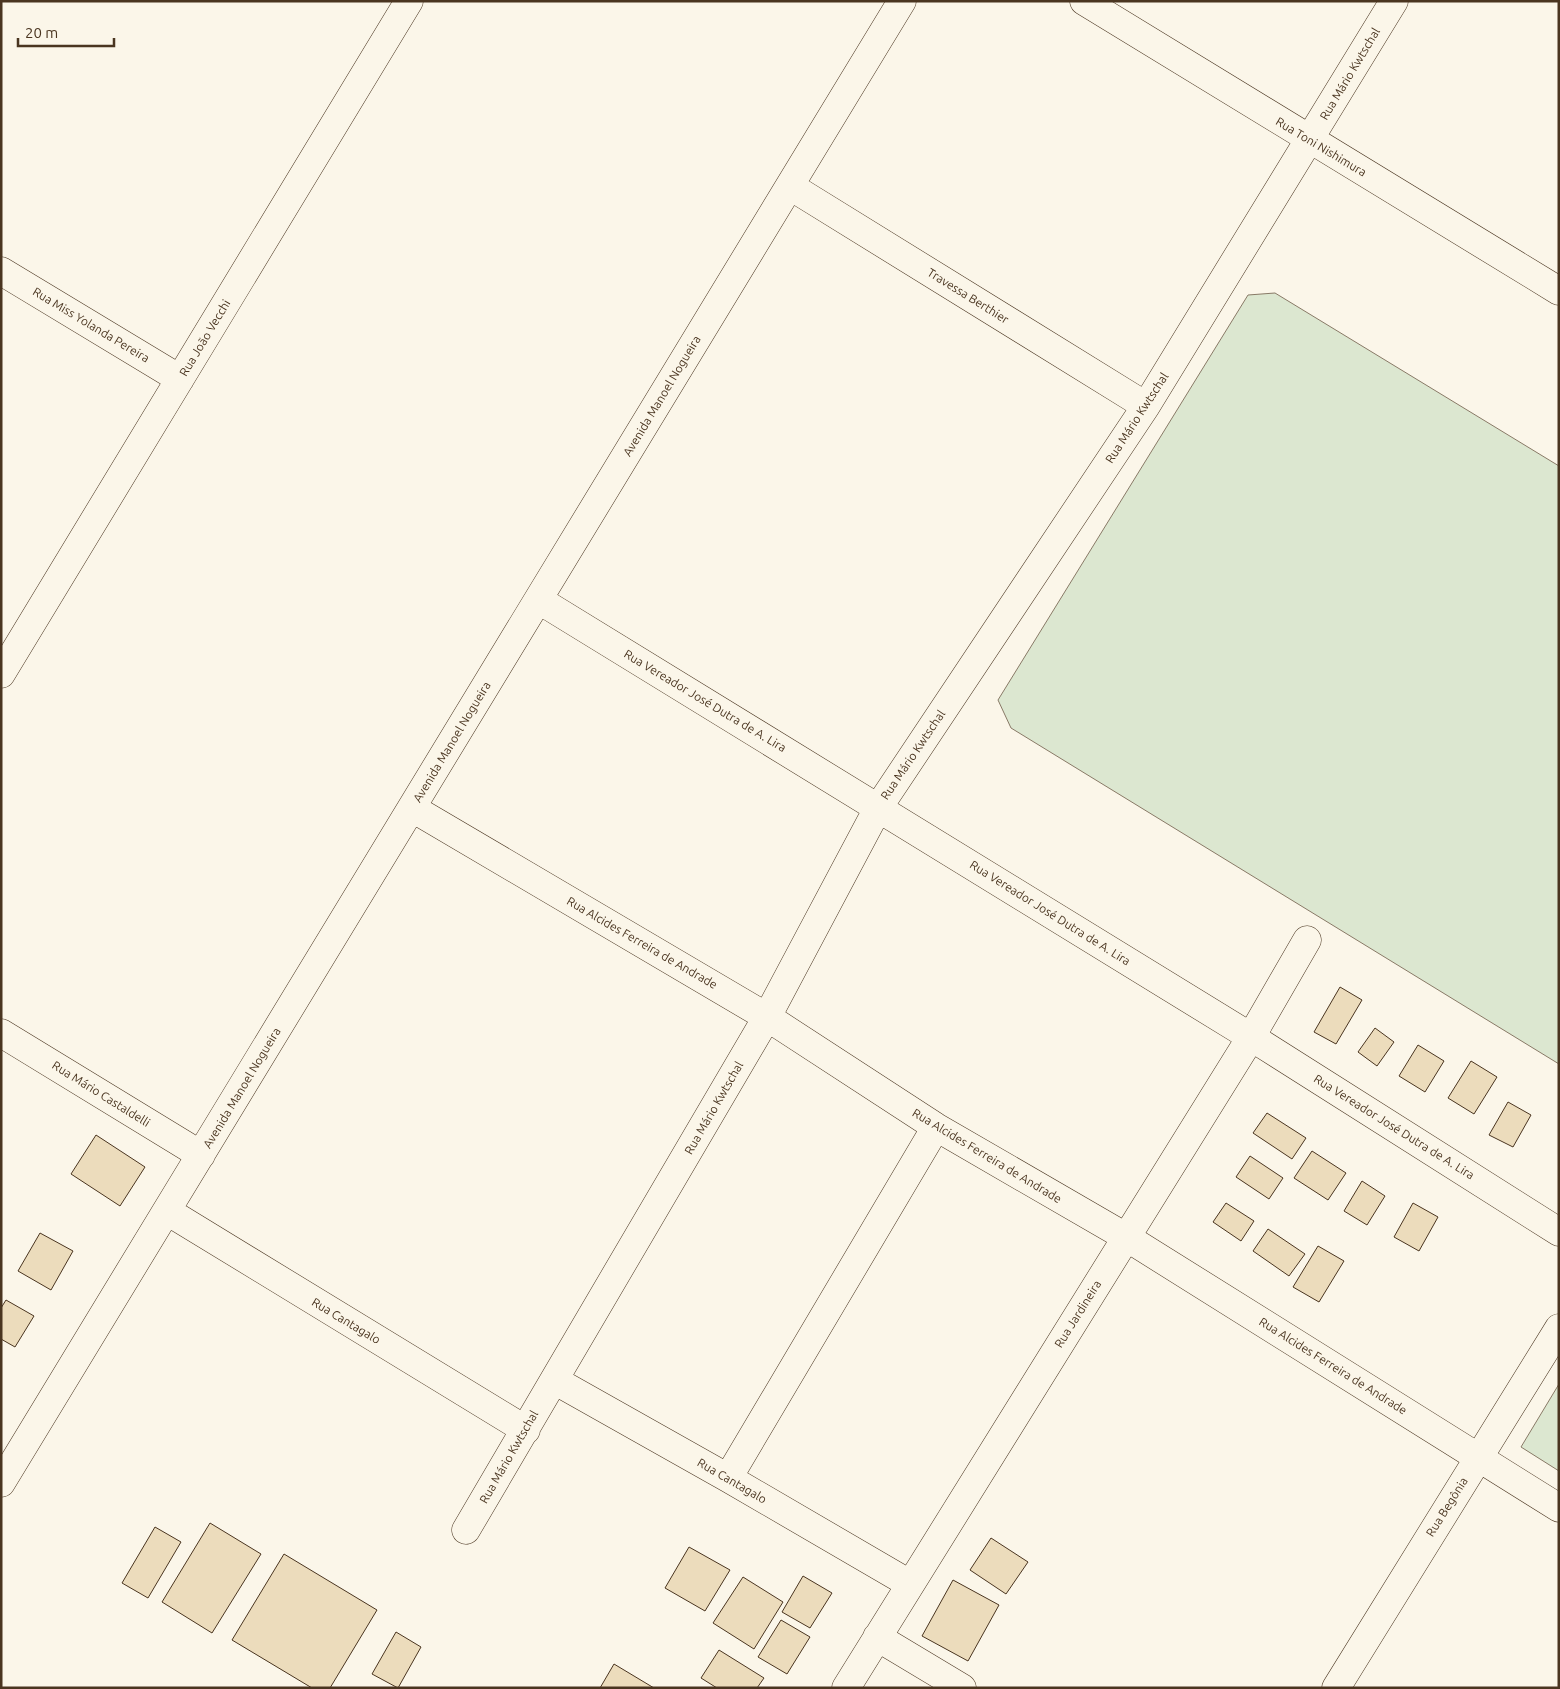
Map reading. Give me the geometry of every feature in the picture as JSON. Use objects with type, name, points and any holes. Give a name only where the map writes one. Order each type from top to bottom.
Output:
[{"type":"street","name":"Rua João Vecchi","points":[[1,674],[409,1]]},
{"type":"street","name":"Avenida Manoel Nogueira","points":[[1,1483],[902,1]]},
{"type":"street","name":"Rua Toni Nishimura","points":[[1084,1],[1559,291]]},
{"type":"street","name":"Rua Mário Kwtschal","points":[[466,1530],[767,1017],[878,808],[1146,406],[1394,1]]},
{"type":"street","name":"Travessa Berthier","points":[[790,186],[1146,406]]},
{"type":"street","name":"Rua Miss Yolanda Pereira","points":[[1,271],[180,379]]},
{"type":"street","name":"Rua Vereador José Dutra de A. Lira","points":[[538,600],[1252,1037],[1559,1232]]},
{"type":"street","name":"Rua Alcides Ferreira de Andrade","points":[[412,808],[767,1017],[936,1127],[1126,1237],[1559,1508]]},
{"type":"street","name":"Rua Jardineira","points":[[846,1688],[1252,1037],[1308,940]]},
{"type":"street","name":"Rua Mário Castaldelli","points":[[1,1033],[201,1155]]},
{"type":"street","points":[[728,1478],[936,1127]]},
{"type":"street","name":"Rua Cantagalo","points":[[167,1211],[526,1430]]},
{"type":"street","name":"Rua Begônia","points":[[1336,1688],[1559,1328]]},
{"type":"street","name":"Rua Cantagalo","points":[[554,1380],[910,1584]]},
{"type":"street","points":[[877,1637],[962,1688]]},
{"type":"green space","points":[[1275,293],[1559,466],[1559,1064],[1011,728],[998,700],[1248,295]]},
{"type":"green space","points":[[1559,1384],[1559,1471],[1521,1447]]},
{"type":"building","points":[[1340,987],[1362,1000],[1336,1044],[1314,1032]]},
{"type":"building","points":[[1375,1028],[1394,1042],[1377,1066],[1358,1052]]},
{"type":"building","points":[[1418,1045],[1444,1061],[1425,1092],[1399,1076]]},
{"type":"building","points":[[1471,1061],[1497,1077],[1474,1114],[1448,1098]]},
{"type":"building","points":[[1508,1102],[1531,1115],[1513,1147],[1489,1135]]},
{"type":"building","points":[[1267,1113],[1306,1138],[1292,1159],[1253,1133]]},
{"type":"building","points":[[96,1135],[145,1167],[120,1206],[71,1174]]},
{"type":"building","points":[[1312,1151],[1346,1173],[1328,1200],[1294,1178]]},
{"type":"building","points":[[1250,1156],[1283,1178],[1269,1199],[1236,1177]]},
{"type":"building","points":[[1362,1181],[1385,1196],[1367,1225],[1344,1211]]},
{"type":"building","points":[[1226,1203],[1254,1221],[1241,1241],[1213,1222]]},
{"type":"building","points":[[1413,1203],[1438,1217],[1419,1251],[1394,1237]]},
{"type":"building","points":[[1268,1229],[1305,1254],[1289,1276],[1253,1251]]},
{"type":"building","points":[[40,1233],[73,1251],[51,1290],[18,1271]]},
{"type":"building","points":[[1318,1246],[1344,1261],[1319,1302],[1293,1287]]},
{"type":"building","points":[[6,1300],[34,1316],[15,1347],[1,1339],[1,1308]]},
{"type":"building","points":[[210,1523],[261,1554],[212,1633],[162,1602]]},
{"type":"building","points":[[155,1527],[181,1542],[148,1598],[122,1583]]},
{"type":"building","points":[[991,1538],[1028,1562],[1006,1594],[970,1570]]},
{"type":"building","points":[[689,1547],[730,1570],[705,1611],[665,1588]]},
{"type":"building","points":[[284,1554],[377,1610],[330,1688],[312,1688],[232,1640]]},
{"type":"building","points":[[803,1576],[832,1593],[810,1628],[782,1612]]},
{"type":"building","points":[[743,1577],[783,1602],[754,1649],[713,1623]]},
{"type":"building","points":[[953,1580],[999,1605],[968,1661],[922,1636]]},
{"type":"building","points":[[781,1620],[810,1637],[787,1674],[758,1657]]},
{"type":"building","points":[[396,1632],[421,1647],[398,1688],[372,1674]]},
{"type":"building","points":[[719,1650],[764,1678],[757,1688],[717,1688],[701,1678]]},
{"type":"building","points":[[614,1664],[654,1688],[600,1688]]}]
